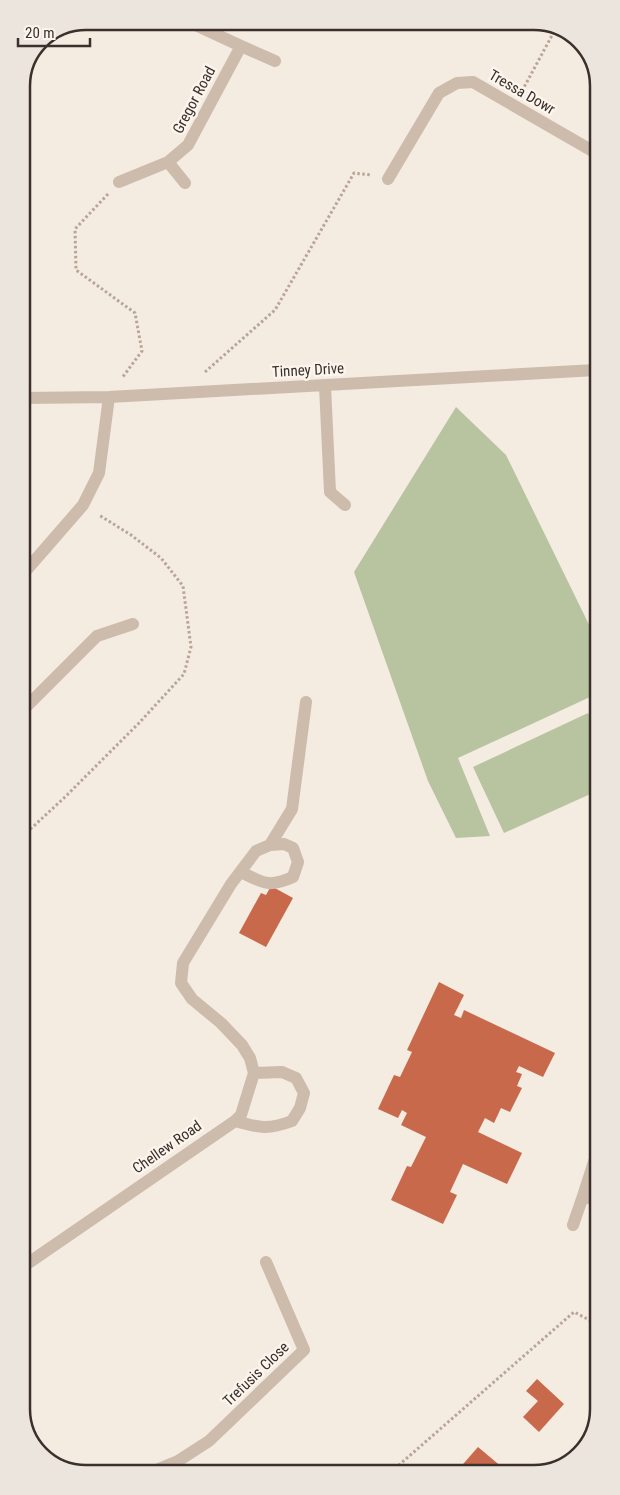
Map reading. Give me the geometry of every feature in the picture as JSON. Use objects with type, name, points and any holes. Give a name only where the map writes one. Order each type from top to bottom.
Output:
[{"type":"street","points":[[207,30],[275,61]]},
{"type":"street","name":"Gregor Road","points":[[119,182],[168,162],[188,146],[241,46]]},
{"type":"street","name":"Tressa Dowr","points":[[388,179],[439,93],[457,83],[473,82],[590,150]]},
{"type":"street","points":[[168,162],[186,183]]},
{"type":"street","name":"Tinney Drive","points":[[30,398],[326,386],[590,370]]},
{"type":"street","points":[[326,386],[330,492],[345,505]]},
{"type":"street","points":[[30,565],[83,505],[99,473],[108,396]]},
{"type":"street","points":[[30,703],[96,636],[133,624]]},
{"type":"street","points":[[270,845],[292,809],[306,702]]},
{"type":"street","points":[[235,1121],[274,1128],[292,1121],[300,1108],[304,1093],[296,1078],[282,1072],[254,1073],[250,1058],[242,1046],[221,1023],[192,999],[181,984],[183,962],[231,884],[256,851],[270,845],[284,844],[293,848],[298,862],[292,877],[278,883],[264,883],[241,872]]},
{"type":"street","name":"Chellew Road","points":[[30,1262],[235,1121],[241,1115],[254,1073]]},
{"type":"street","points":[[573,1225],[590,1175]]},
{"type":"street","points":[[583,1196],[590,1198]]},
{"type":"street","name":"Trefusis Close","points":[[169,1465],[209,1441],[304,1350],[266,1262]]},
{"type":"path","points":[[514,106],[553,34]]},
{"type":"path","points":[[181,393],[275,310],[354,173],[388,179]]},
{"type":"path","points":[[108,396],[142,351],[135,312],[76,270],[75,229],[119,182]]},
{"type":"path","points":[[30,830],[126,736],[184,674],[191,647],[183,586],[161,558],[131,535],[83,505]]},
{"type":"path","points":[[399,1465],[574,1312],[590,1321]]},
{"type":"green space","points":[[456,407],[506,455],[590,627],[590,697],[458,758],[490,836],[456,838],[428,781],[354,572]]},
{"type":"green space","points":[[588,713],[590,717],[590,794],[504,833],[473,767]]},
{"type":"building","points":[[271,886],[293,898],[266,947],[239,933],[261,893],[266,895]]},
{"type":"building","points":[[439,982],[464,995],[454,1015],[461,1018],[464,1010],[555,1053],[543,1077],[519,1066],[516,1072],[522,1074],[517,1086],[522,1088],[510,1112],[501,1108],[494,1123],[485,1118],[478,1132],[522,1153],[507,1184],[463,1164],[450,1192],[457,1195],[443,1224],[391,1200],[407,1166],[411,1167],[426,1137],[401,1125],[407,1113],[402,1110],[398,1118],[378,1109],[394,1075],[400,1077],[412,1052],[407,1050]]},
{"type":"building","points":[[537,1379],[564,1404],[539,1432],[523,1417],[538,1401],[526,1391]]},
{"type":"building","points":[[478,1447],[499,1465],[462,1465]]}]
